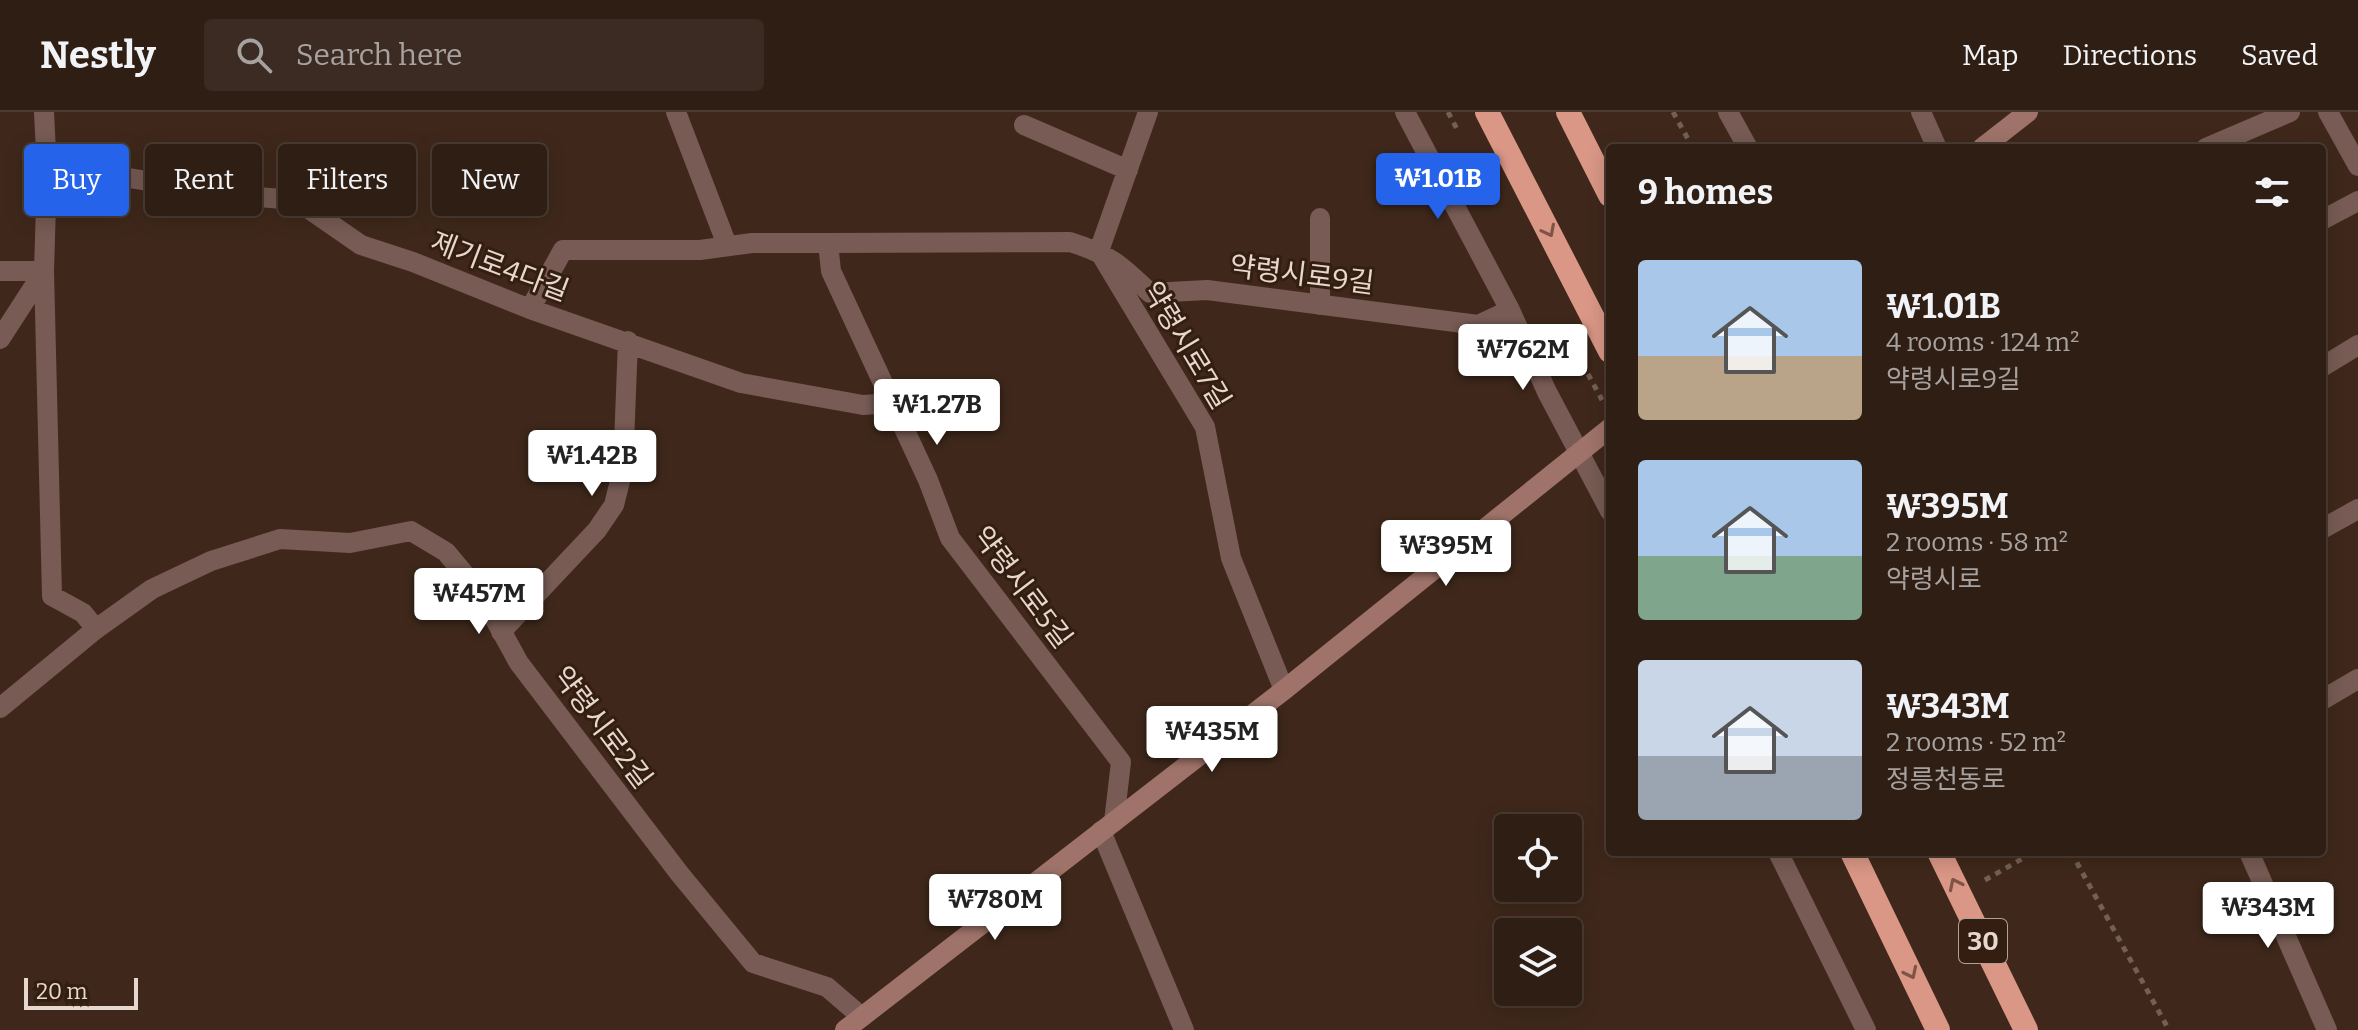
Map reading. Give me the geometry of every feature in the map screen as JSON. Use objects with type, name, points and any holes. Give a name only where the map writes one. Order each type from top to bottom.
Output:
[{"type":"highway","points":[[1487,112],[1606,343]]},
{"type":"highway","points":[[1568,112],[1606,187]]},
{"type":"highway","points":[[1854,856],[1938,1030]]},
{"type":"highway","name":"30","points":[[1941,856],[2026,1030]]},
{"type":"main road","points":[[1987,144],[2028,112]]},
{"type":"main road","points":[[845,1030],[1284,690],[1606,432]]},
{"type":"street","points":[[44,112],[46,144]]},
{"type":"street","points":[[676,112],[727,245]]},
{"type":"street","points":[[530,309],[563,250],[700,250],[727,245],[828,243],[1070,242],[1099,251],[1148,112]]},
{"type":"street","points":[[1405,112],[1510,310],[1547,392],[1606,503]]},
{"type":"street","points":[[1728,112],[1746,144]]},
{"type":"street","points":[[1921,112],[1935,144]]},
{"type":"street","points":[[2215,144],[2290,112]]},
{"type":"street","points":[[2328,112],[2358,166]]},
{"type":"street","points":[[1024,125],[1128,170]]},
{"type":"street","name":"제기로4다길","points":[[129,178],[233,195],[296,200],[361,245],[413,262],[530,309],[741,383],[863,405],[892,403]]},
{"type":"street","points":[[2326,218],[2358,201]]},
{"type":"street","points":[[46,216],[44,271],[52,596],[83,613],[96,629]]},
{"type":"street","points":[[1320,218],[1320,305]]},
{"type":"street","name":"약령시로5길","points":[[828,243],[831,271],[928,480],[950,538],[1121,762],[1107,827]]},
{"type":"street","name":"약령시로9길","points":[[1099,251],[1120,264],[1150,293],[1207,290],[1478,325],[1510,310]]},
{"type":"street","name":"약령시로7길","points":[[1099,251],[1205,427],[1231,558],[1284,690]]},
{"type":"street","points":[[0,271],[44,271]]},
{"type":"street","points":[[0,339],[44,271]]},
{"type":"street","points":[[501,632],[597,530],[614,505],[623,469],[628,341]]},
{"type":"street","points":[[2326,365],[2358,345]]},
{"type":"street","points":[[2326,527],[2358,509]]},
{"type":"street","name":"약령시로2길","points":[[0,708],[96,629],[152,589],[211,561],[280,539],[350,543],[411,531],[446,552],[481,594],[519,663],[537,688],[679,873],[753,963],[827,987],[862,1017]]},
{"type":"street","points":[[2326,698],[2358,679]]},
{"type":"street","points":[[1107,827],[1184,1030]]},
{"type":"street","points":[[1780,856],[1866,1030]]},
{"type":"street","points":[[2251,856],[2327,1030]]},
{"type":"path","points":[[1673,112],[1691,144]]},
{"type":"path","points":[[2073,856],[2169,1030]]},
{"type":"pier","points":[[1466,112],[1632,112],[1648,144],[1606,144],[1606,385]]},
{"type":"pier","points":[[1841,856],[1997,856],[2081,1030],[1925,1030]]}]
